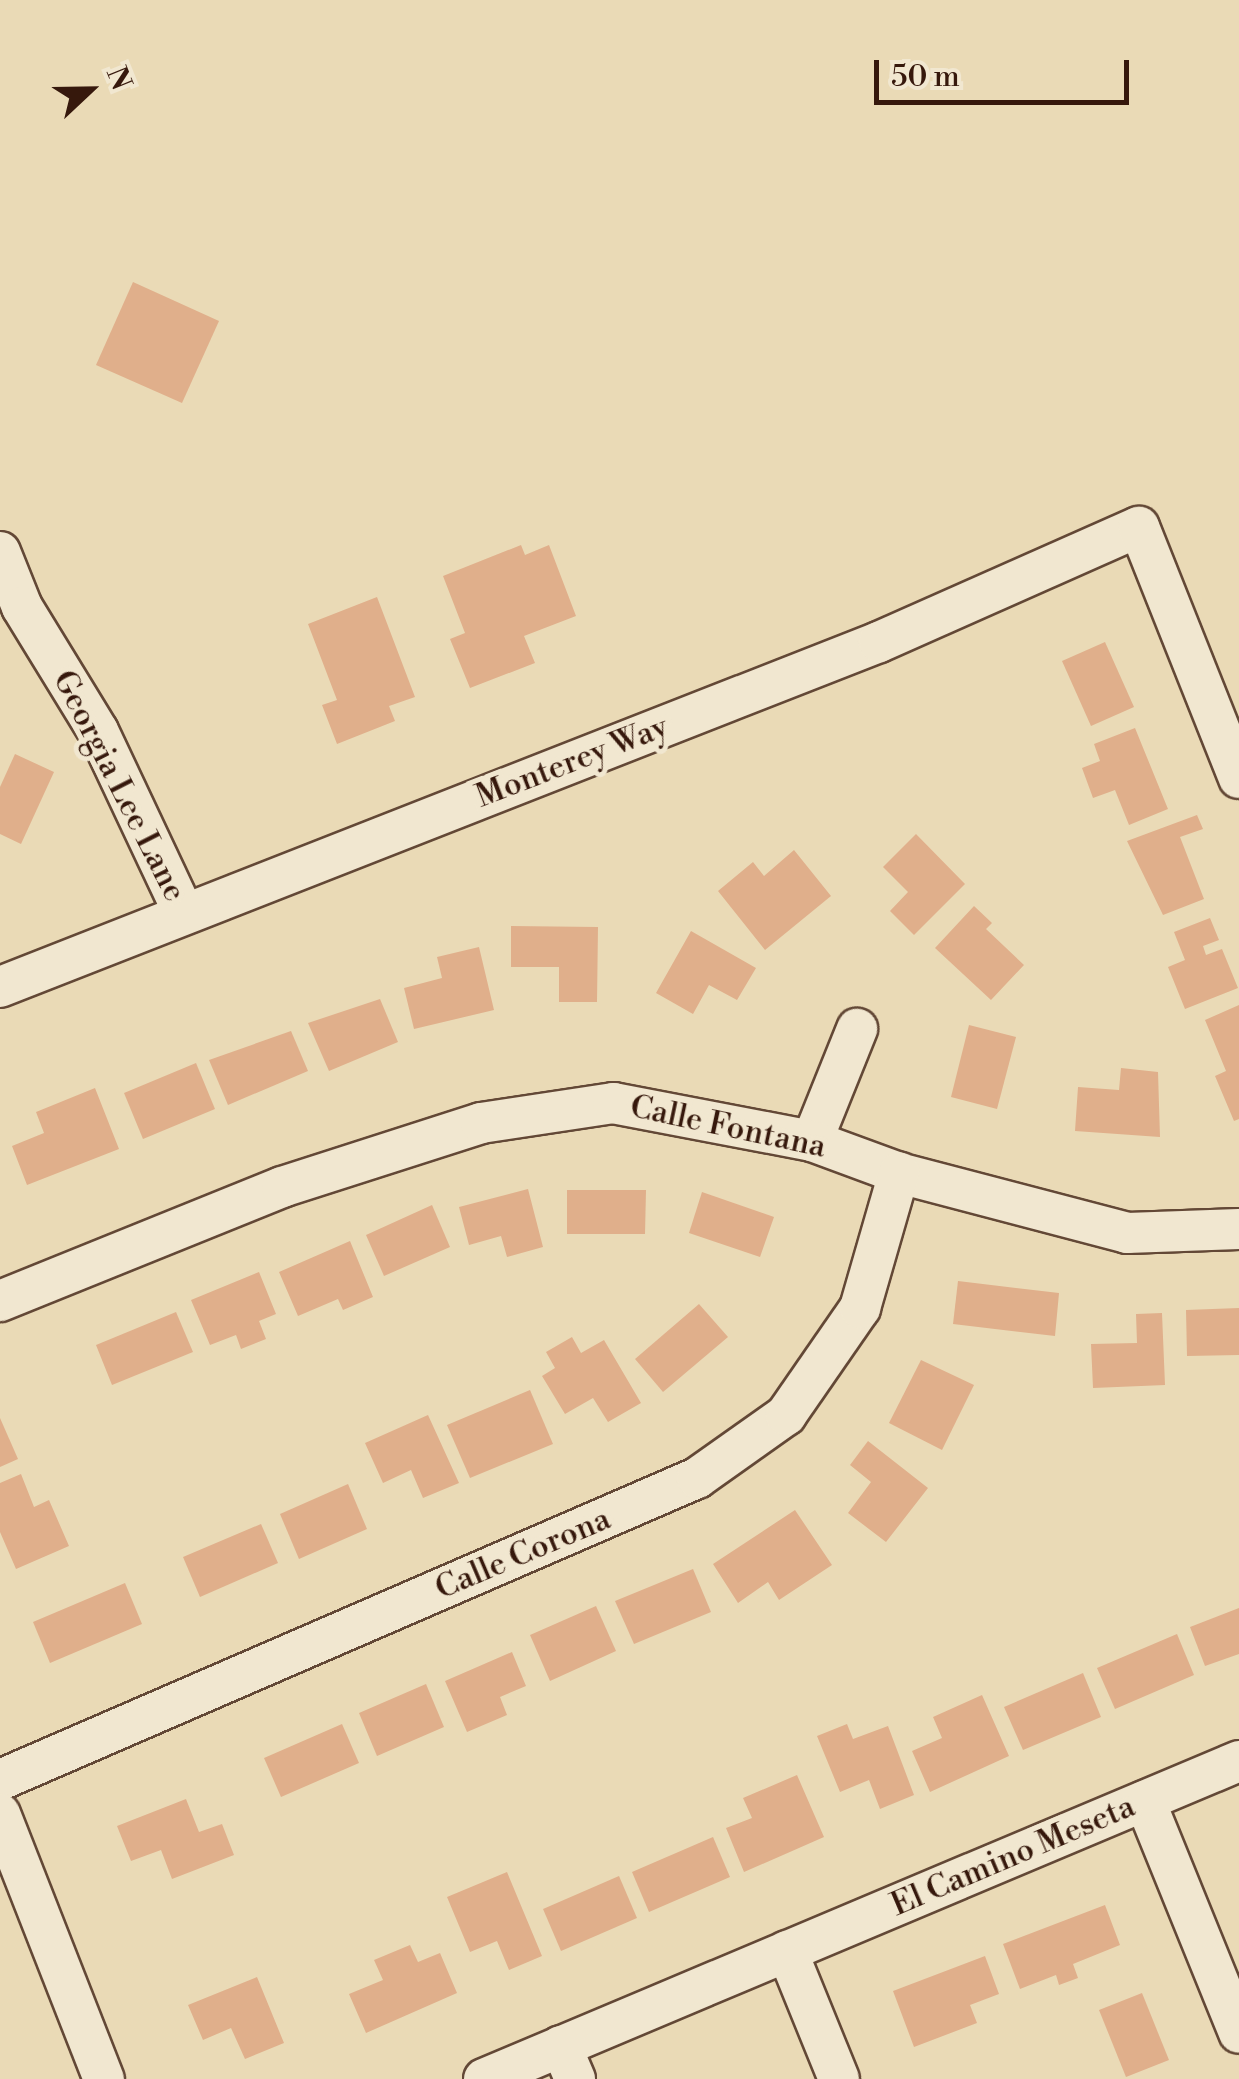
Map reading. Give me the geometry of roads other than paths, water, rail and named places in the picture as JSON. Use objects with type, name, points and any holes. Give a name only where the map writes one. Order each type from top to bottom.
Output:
[{"type":"street","name":"Monterey Way","points":[[0,987],[878,642],[1139,527],[1239,778]]},
{"type":"street","name":"Georgia Lee Lane","points":[[0,552],[22,607],[98,731],[184,914]]},
{"type":"street","points":[[812,1141],[856,1029]]},
{"type":"street","name":"Calle Fontana","points":[[0,1301],[282,1187],[481,1123],[613,1103],[812,1141],[899,1173],[1127,1233],[1239,1228]]},
{"type":"street","name":"Calle Corona","points":[[0,1780],[698,1478],[786,1415],[860,1308],[899,1173]]},
{"type":"street","name":"El Camino Meseta","points":[[484,2079],[568,2062],[787,1951],[1239,1761]]},
{"type":"street","points":[[1145,1801],[1239,2034]]},
{"type":"street","points":[[0,1814],[104,2079]]},
{"type":"street","points":[[787,1951],[839,2079]]}]
